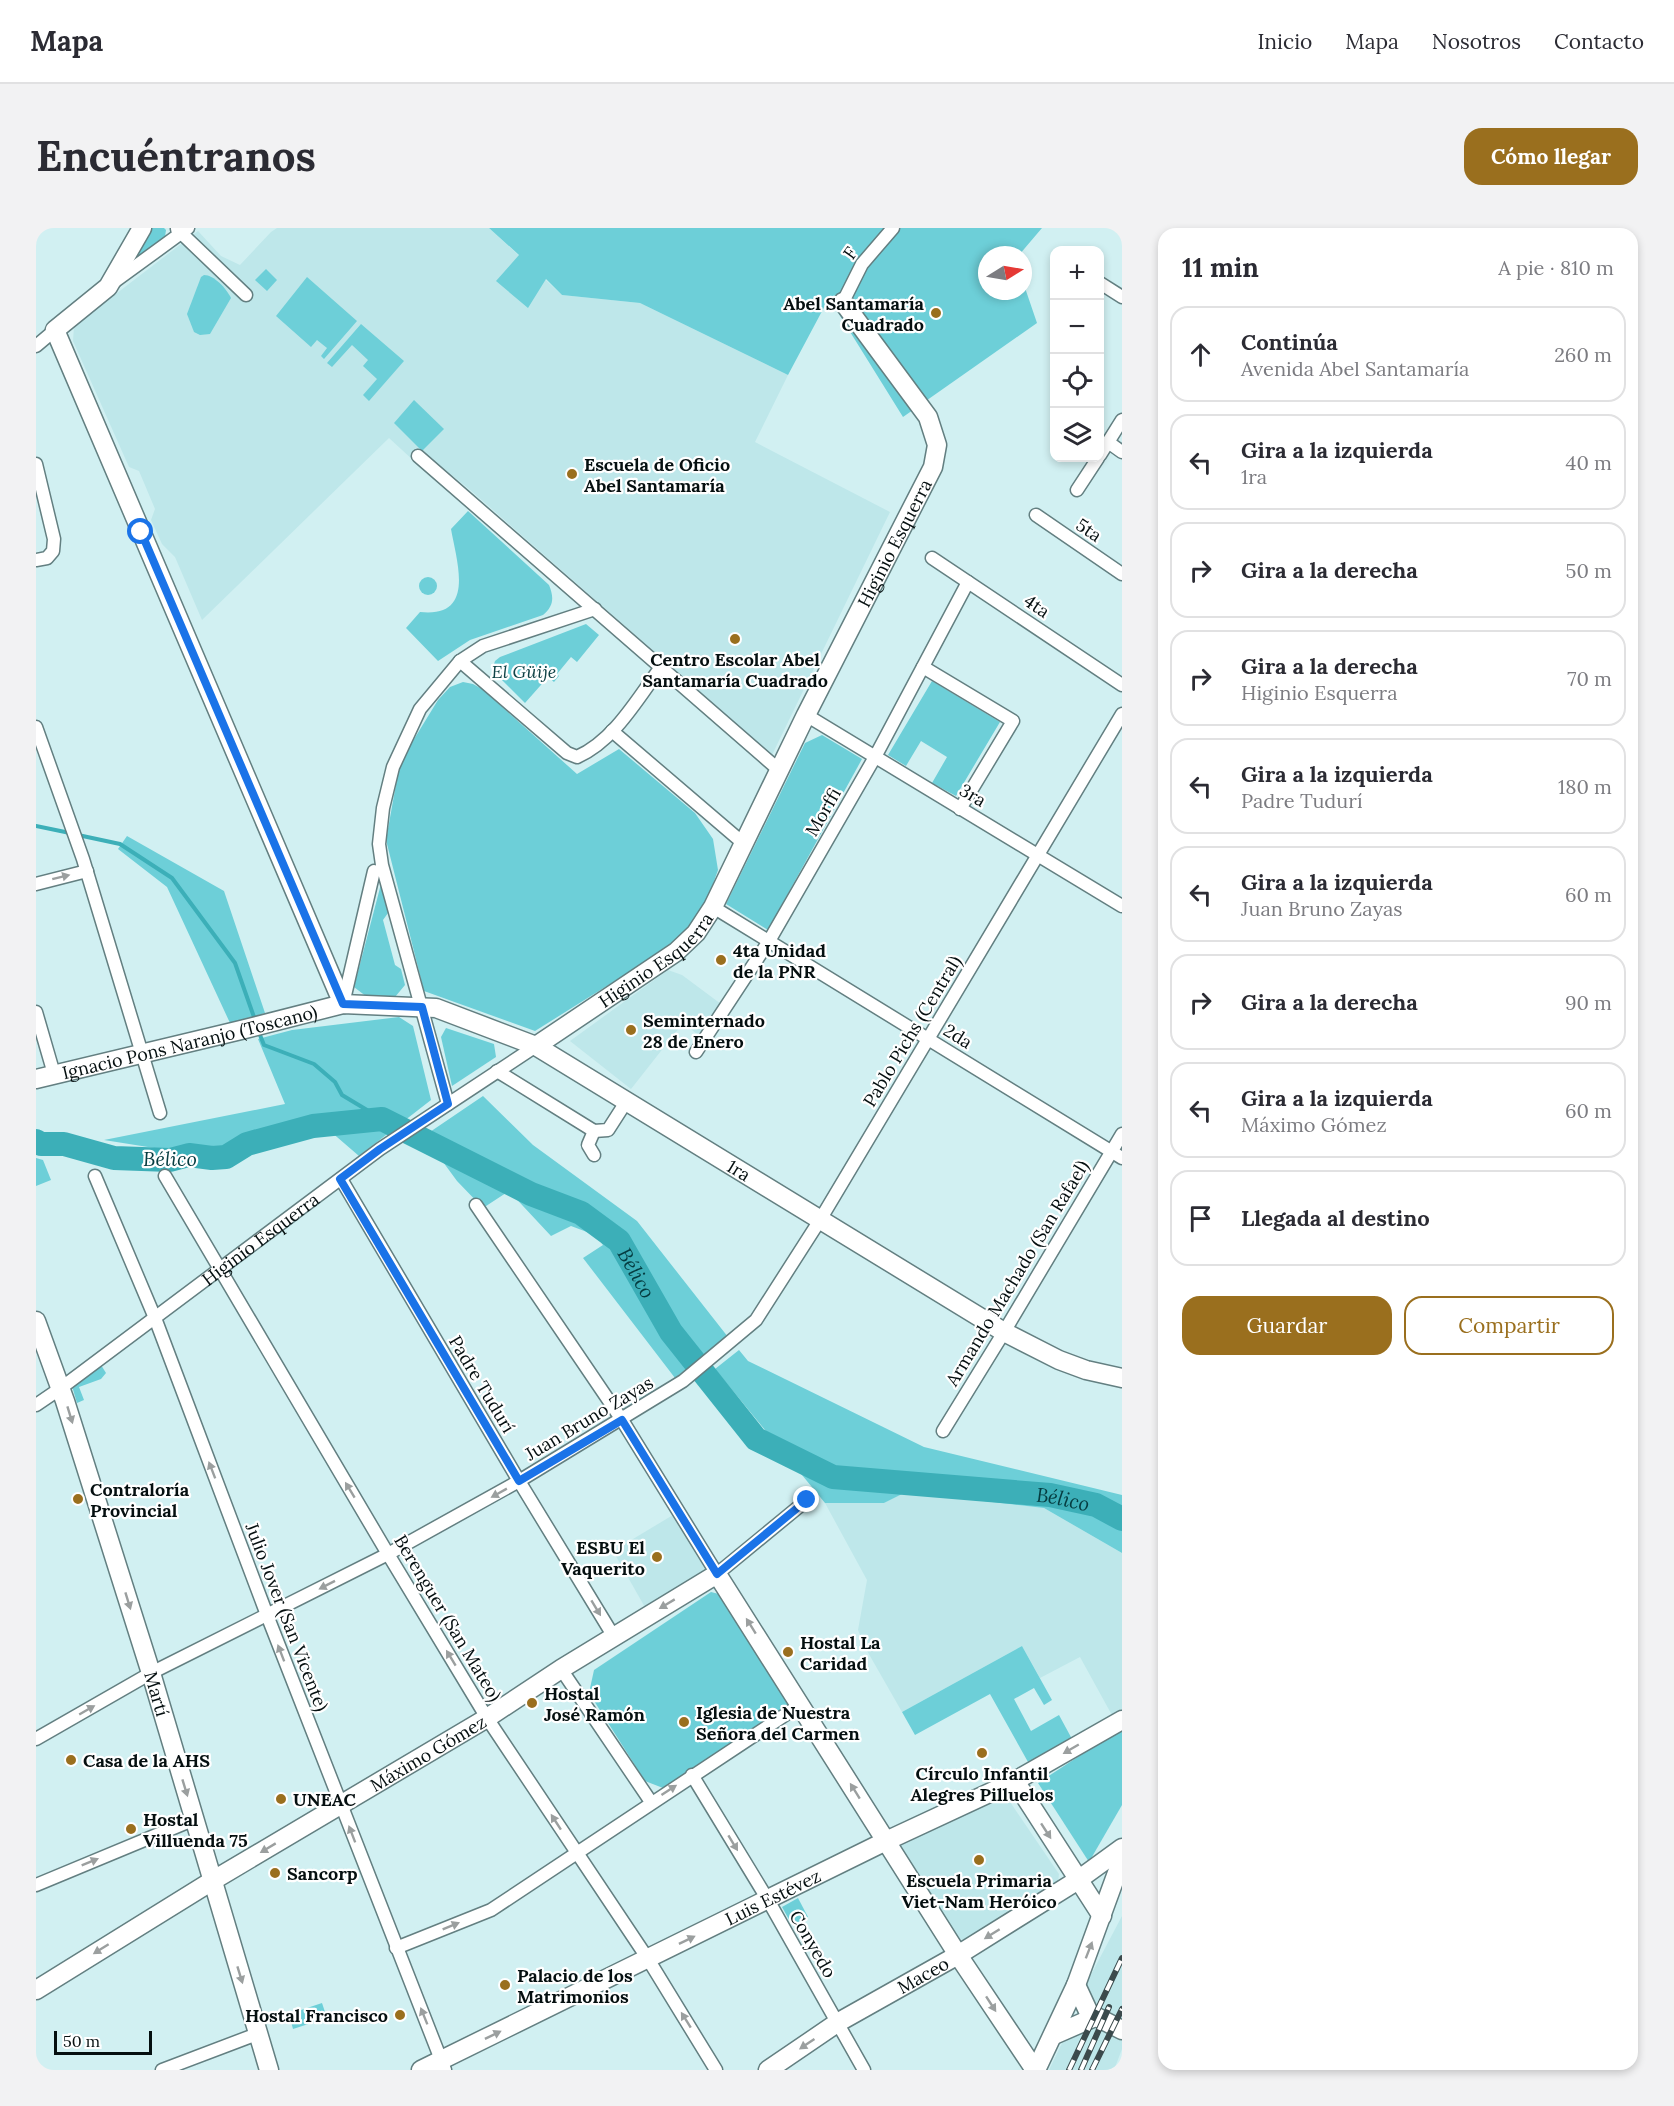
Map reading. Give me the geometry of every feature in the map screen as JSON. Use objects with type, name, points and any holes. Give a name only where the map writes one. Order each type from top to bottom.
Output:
[{"type":"main road","points":[[142,228],[108,286],[55,330],[343,1004]]},
{"type":"main road","name":"Higinio Esquerra","points":[[536,1046],[676,952],[696,933],[713,907],[806,715],[933,467],[937,445],[928,417],[843,302]]},
{"type":"main road","name":"1ra","points":[[343,1004],[436,1008],[536,1046],[1004,1332],[1059,1360],[1086,1370],[1122,1378]]},
{"type":"main road","name":"Ignacio Pons Naranjo (Toscano)","points":[[36,1078],[343,1004]]},
{"type":"main road","name":"Martí","points":[[37,1326],[61,1388],[151,1673],[269,2070]]},
{"type":"main road","points":[[717,1574],[958,1955],[1035,2070],[1054,2035],[1076,1985],[1122,1859]]},
{"type":"main road","name":"Máximo Gómez","points":[[36,1990],[212,1881],[487,1718],[561,1669],[717,1574]]},
{"type":"main road","name":"Luis Estévez","points":[[421,2070],[443,2065],[648,1959],[886,1841],[1015,1782],[1122,1720]]},
{"type":"main road","points":[[1015,1782],[1102,1916]]},
{"type":"main road","name":"Maceo","points":[[768,2070],[837,2023],[958,1955],[1078,1880],[1122,1848]]},
{"type":"main road","points":[[1076,1985],[1089,2013],[1122,2030]]},
{"type":"main road","points":[[1054,2035],[1095,2017]]},
{"type":"street","name":"F","points":[[843,302],[862,264],[893,228]]},
{"type":"street","points":[[108,286],[182,230],[246,295]]},
{"type":"street","points":[[1104,286],[1122,297]]},
{"type":"street","points":[[36,346],[55,330]]},
{"type":"street","points":[[1104,448],[1122,420]]},
{"type":"street","points":[[1108,442],[1122,452]]},
{"type":"street","points":[[418,456],[779,770]]},
{"type":"street","points":[[1077,490],[1095,462]]},
{"type":"street","points":[[36,464],[54,539],[53,551],[48,558],[37,560]]},
{"type":"street","name":"5ta","points":[[1036,515],[1122,574]]},
{"type":"street","name":"4ta","points":[[932,558],[1122,685]]},
{"type":"street","name":"Morffi","points":[[696,1052],[769,941],[875,757],[968,582]]},
{"type":"street","points":[[448,1104],[382,865],[379,844],[383,808],[393,767],[420,709],[460,661],[483,646],[595,609]]},
{"type":"street","points":[[460,661],[567,753],[578,757],[589,752],[612,731],[661,668]]},
{"type":"street","points":[[923,667],[1012,721],[960,809]]},
{"type":"street","name":"Pablo Pichs (Central)","points":[[716,1355],[756,1320],[820,1220],[1122,714]]},
{"type":"street","name":"3ra","points":[[806,715],[1122,906]]},
{"type":"street","points":[[36,727],[85,865],[160,1113]]},
{"type":"street","points":[[612,731],[743,843]]},
{"type":"street","points":[[36,884],[85,865]]},
{"type":"street","points":[[343,1004],[374,871]]},
{"type":"street","name":"2da","points":[[713,907],[1117,1155]]},
{"type":"street","points":[[36,1012],[54,1074]]},
{"type":"street","name":"Higinio Esquerra","points":[[36,1405],[380,1149],[536,1046]]},
{"type":"street","points":[[497,1071],[594,1131],[608,1130],[626,1102]]},
{"type":"street","points":[[594,1131],[588,1145],[594,1155]]},
{"type":"street","name":"Armando Machado (San Rafael)","points":[[943,1431],[1117,1155],[1122,1134]]},
{"type":"street","name":"Julio Jover (San Vicente)","points":[[95,1176],[155,1318],[267,1615],[443,2065]]},
{"type":"street","name":"Berenguer (San Mateo)","points":[[165,1176],[487,1718],[648,1959],[716,2070]]},
{"type":"street","name":"Padre Tudurí","points":[[340,1179],[614,1637]]},
{"type":"street","points":[[476,1205],[622,1420],[717,1574]]},
{"type":"street","name":"Juan Bruno Zayas","points":[[36,1739],[151,1673],[388,1554],[519,1481],[683,1381],[716,1355]]},
{"type":"street","name":"Máximo Gómez","points":[[717,1574],[807,1500]]},
{"type":"street","points":[[561,1669],[651,1802]]},
{"type":"street","points":[[396,1948],[491,1910],[800,1705]]},
{"type":"street","name":"Conyedo","points":[[692,1775],[768,1900],[864,2070]]},
{"type":"street","points":[[36,1885],[195,1819]]},
{"type":"street","points":[[162,2070],[257,2034]]},
{"type":"shaded area","points":[[277,228],[489,228],[562,295],[640,303],[788,375],[755,442],[890,512],[772,755],[469,489],[423,452],[414,461],[389,438],[202,620],[175,557],[162,544],[151,520],[155,509],[139,471],[129,467],[73,341],[74,326],[198,231],[221,256],[240,265]]},
{"type":"shaded area","name":"Seminternado 28 de Enero","points":[[668,970],[682,975],[721,1004],[701,1037],[683,1023],[631,1089],[570,1041]]},
{"type":"shaded area","points":[[905,1492],[1044,1508],[1122,1553],[1122,1712],[1113,1717],[1080,1657],[1040,1678],[1022,1646],[902,1712],[866,1649],[858,1630],[867,1580],[825,1503],[884,1503]]},
{"type":"shaded area","name":"ESBU El Vaquerito","points":[[673,1515],[707,1572],[646,1609],[613,1551]]},
{"type":"shaded area","name":"Escuela Primaria Viet-Nam Heróico","points":[[996,1793],[1006,1796],[1059,1874],[1058,1882],[963,1940],[957,1938],[900,1846],[903,1840]]},
{"type":"shaded area","points":[[1122,1916],[1122,2049],[1114,2070],[1049,2070],[1062,2043],[1074,2035],[1088,2007],[1084,1988]]},
{"type":"green space","points":[[149,228],[164,228],[165,237],[135,260]]},
{"type":"green space","name":"Abel Santamaría Cuadrado","points":[[489,228],[1042,228],[1027,246],[978,246],[978,300],[1029,300],[1037,323],[903,417],[829,298],[788,375],[640,303],[562,295],[546,279],[528,308],[496,281],[519,255]]},
{"type":"green space","points":[[266,269],[277,280],[267,291],[255,280]]},
{"type":"green space","points":[[204,275],[212,277],[231,298],[210,334],[200,335],[194,332],[187,314],[201,277]]},
{"type":"green space","points":[[307,277],[357,321],[324,359],[321,356],[327,348],[317,340],[311,347],[276,316]]},
{"type":"green space","points":[[361,324],[404,361],[369,401],[363,395],[377,379],[363,366],[368,360],[352,345],[332,367],[327,363]]},
{"type":"green space","points":[[414,400],[444,429],[422,451],[394,423]]},
{"type":"green space","points":[[468,511],[549,585],[552,601],[543,615],[470,640],[438,661],[406,628],[420,612],[438,612],[449,606],[456,597],[459,572],[451,529]]},
{"type":"green space","points":[[424,577],[432,577],[437,582],[435,593],[424,595],[419,590],[419,582]]},
{"type":"green space","name":"El Güije","points":[[586,624],[599,635],[577,662],[571,657],[557,674],[559,676],[554,682],[548,677],[525,703],[495,673],[493,668],[495,661],[500,657]]},
{"type":"green space","points":[[932,681],[1000,722],[956,796],[932,783],[947,757],[921,741],[906,766],[888,755]]},
{"type":"green space","points":[[463,682],[482,689],[577,774],[619,749],[695,813],[713,839],[718,870],[708,898],[688,928],[661,952],[535,1031],[424,991],[386,840],[400,762],[438,700],[450,687]]},
{"type":"green space","points":[[822,735],[862,759],[768,930],[726,904],[805,743]]},
{"type":"green space","points":[[127,836],[224,891],[265,1013],[230,1023],[167,887],[118,849]]},
{"type":"green space","points":[[381,884],[388,913],[383,920],[395,965],[401,969],[405,985],[395,997],[367,997],[354,987]]},
{"type":"green space","points":[[399,1017],[413,1026],[431,1100],[359,1156],[330,1131],[299,1126],[245,1140],[234,1148],[207,1153],[194,1148],[173,1151],[104,1140],[285,1104],[258,1039],[292,1030]]},
{"type":"green space","points":[[446,1028],[494,1044],[496,1057],[452,1086],[441,1037]]},
{"type":"green space","points":[[483,1096],[533,1145],[637,1221],[728,1337],[675,1378],[583,1258],[603,1245],[595,1235],[571,1226],[551,1236],[509,1191],[483,1208],[457,1181],[424,1136]]},
{"type":"green space","points":[[36,1158],[43,1160],[51,1180],[36,1186]]},
{"type":"green space","points":[[739,1350],[748,1361],[924,1447],[1122,1495],[1122,1553],[1044,1508],[906,1492],[884,1503],[825,1503],[715,1369]]},
{"type":"green space","points":[[101,1365],[106,1373],[101,1379],[79,1387],[84,1400],[77,1403],[72,1386]]},
{"type":"green space","points":[[711,1592],[723,1595],[790,1699],[788,1710],[663,1788],[645,1781],[589,1693],[594,1670]]},
{"type":"green space","points":[[1022,1646],[1052,1700],[1044,1705],[1034,1688],[1014,1699],[1031,1731],[1059,1715],[1072,1739],[1028,1762],[990,1694],[915,1735],[902,1712]]},
{"type":"green space","points":[[1122,1728],[1122,1805],[1089,1862],[1038,1783]]},
{"type":"green space","points":[[798,1898],[808,1917],[792,1925],[782,1907]]},
{"type":"green space","points":[[322,2003],[327,2018],[293,2029],[289,2014]]},
{"type":"waterway","points":[[36,826],[70,833]]},
{"type":"waterway","points":[[78,835],[120,844],[172,878],[235,963],[255,1020]]},
{"type":"waterway","points":[[258,1030],[264,1045],[314,1064],[335,1082],[342,1095],[382,1119]]},
{"type":"waterway","name":"Bélico","points":[[36,1141],[41,1144],[64,1144],[114,1158],[170,1160],[189,1155],[212,1158],[226,1157],[247,1144],[313,1126],[382,1119],[531,1194],[581,1213],[619,1241],[671,1332],[756,1439],[833,1477],[1050,1495],[1096,1505],[1122,1519]]},
{"type":"railway","points":[[1069,2070],[1122,1958]]},
{"type":"railway","points":[[1081,2070],[1109,2007]]},
{"type":"railway","points":[[1092,2070],[1122,2009]]},
{"type":"place","name":"Abel Santamaría Cuadrado","points":[[936,313]]},
{"type":"place","name":"Escuela de Oficio Abel Santamaría","points":[[572,474]]},
{"type":"place","name":"Centro Escolar Abel Santamaría Cuadrado","points":[[735,639]]},
{"type":"place","name":"4ta Unidad de la PNR","points":[[721,960]]},
{"type":"place","name":"Seminternado 28 de Enero","points":[[631,1030]]},
{"type":"place","name":"Contraloría Provincial","points":[[78,1499]]},
{"type":"place","name":"ESBU El Vaquerito","points":[[657,1557]]},
{"type":"place","name":"Hostal La Caridad","points":[[788,1652]]},
{"type":"place","name":"Hostal José Ramón","points":[[532,1703]]},
{"type":"place","name":"Iglesia de Nuestra Señora del Carmen","points":[[684,1722]]},
{"type":"place","name":"Círculo Infantil Alegres Pilluelos","points":[[982,1753]]},
{"type":"place","name":"Casa de la AHS","points":[[71,1760]]},
{"type":"place","name":"UNEAC","points":[[281,1799]]},
{"type":"place","name":"Hostal Villuenda 75","points":[[131,1829]]},
{"type":"place","name":"Escuela Primaria Viet-Nam Heróico","points":[[979,1860]]},
{"type":"place","name":"Sancorp","points":[[275,1873]]},
{"type":"place","name":"Palacio de los Matrimonios","points":[[505,1985]]},
{"type":"place","name":"Hostal Francisco","points":[[400,2015]]},
{"type":"route","points":[[141,532],[343,1004],[422,1007],[448,1104],[380,1149],[340,1179],[519,1481],[622,1420],[717,1574],[807,1500]]}]
